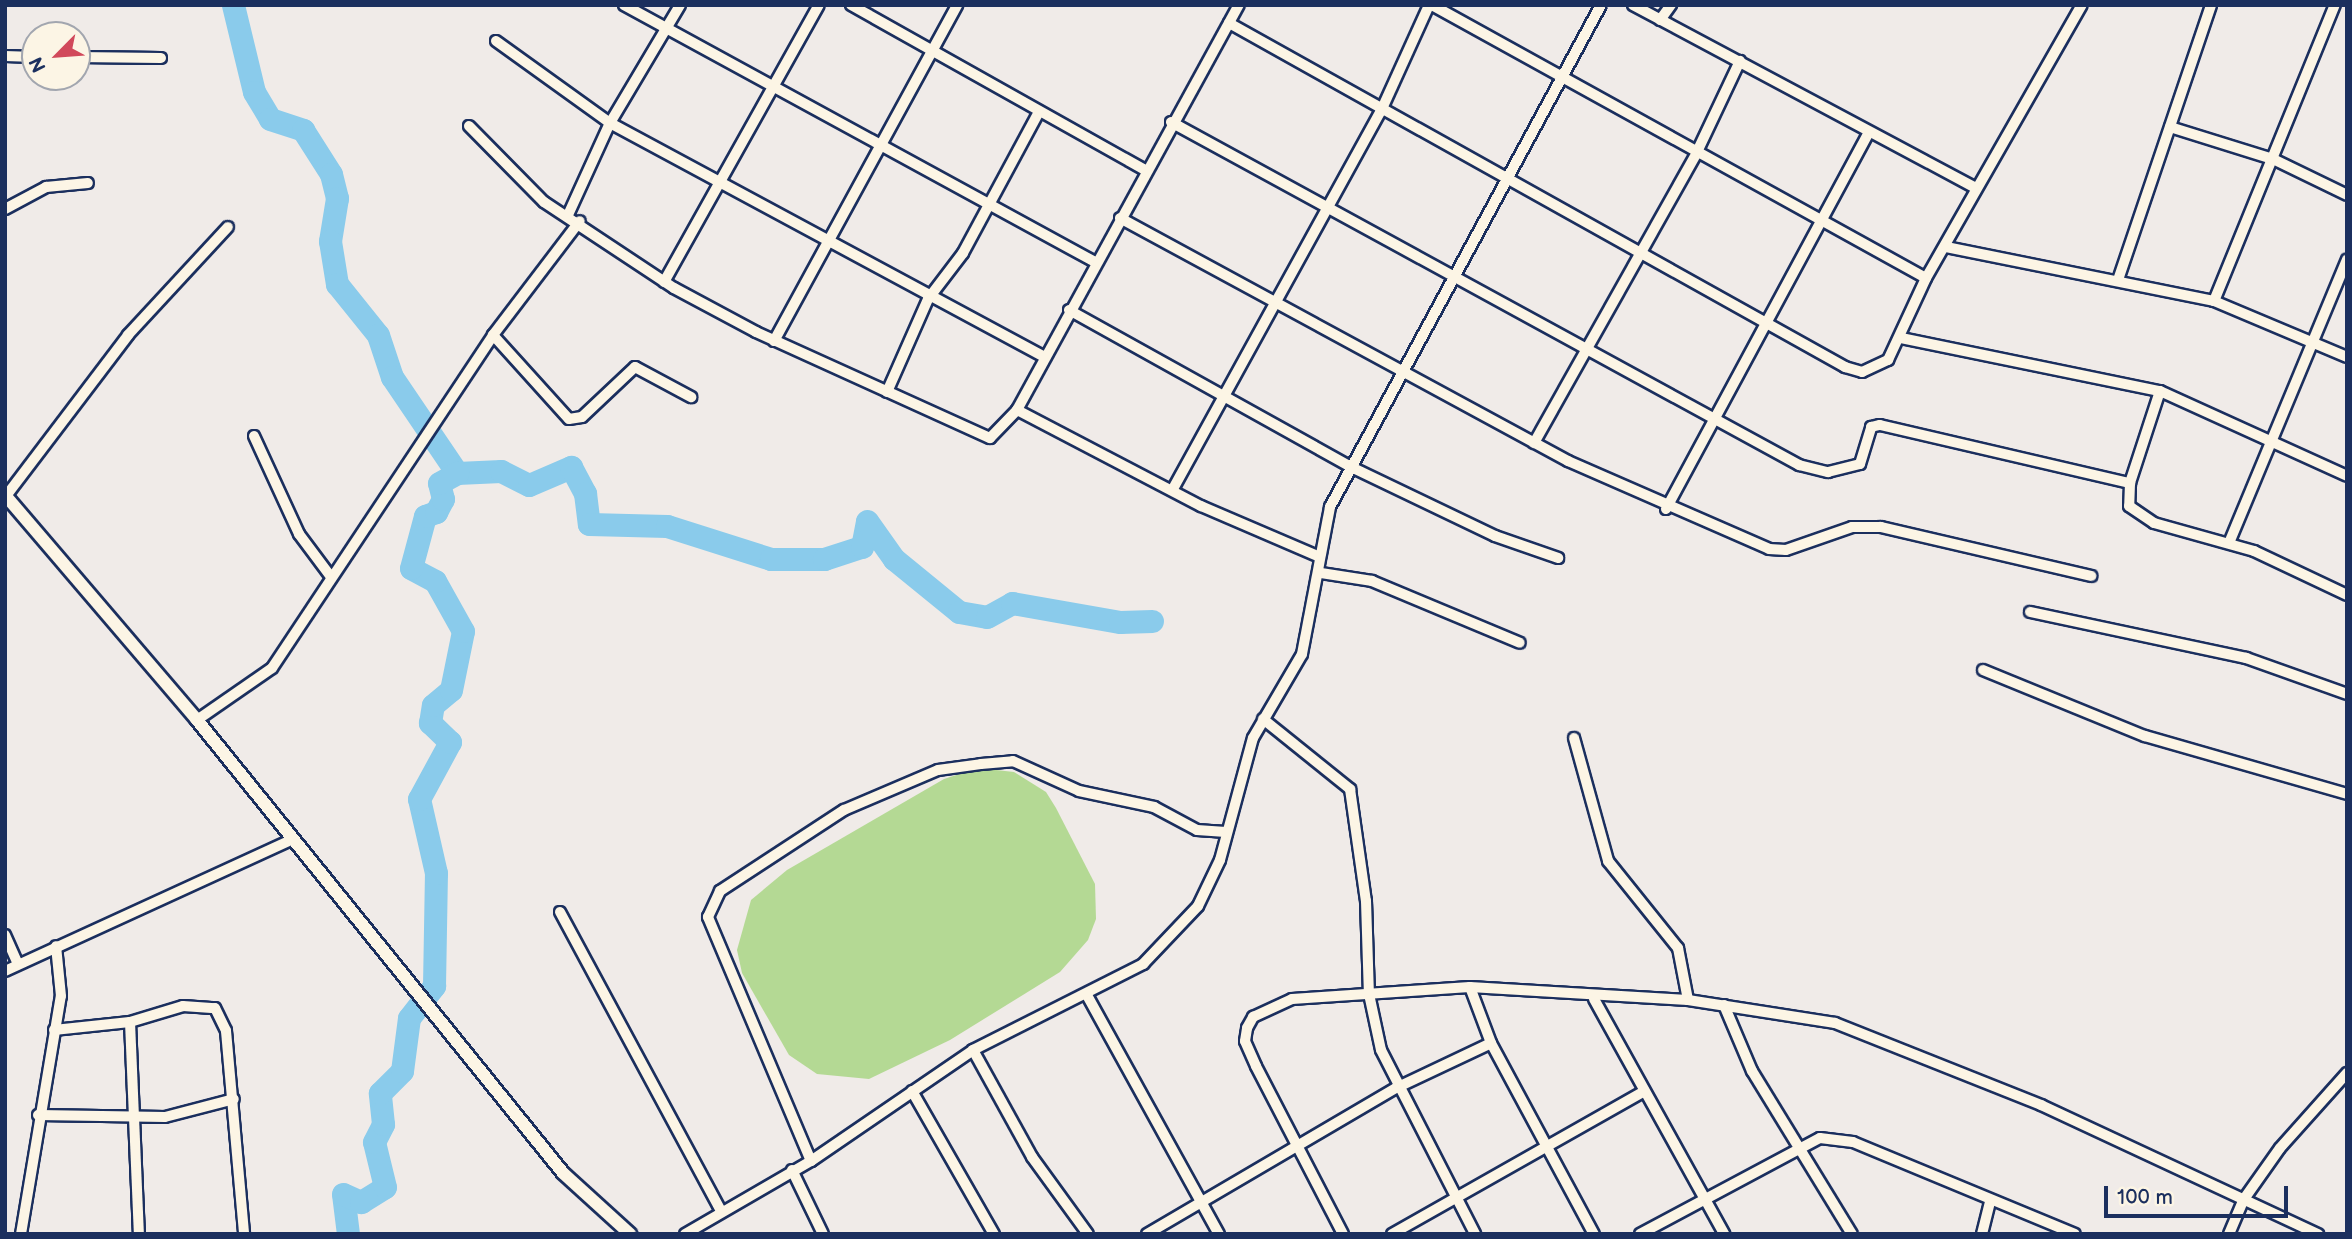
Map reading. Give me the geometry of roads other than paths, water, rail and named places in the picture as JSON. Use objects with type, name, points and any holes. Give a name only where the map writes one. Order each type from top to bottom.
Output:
[{"type":"street","points":[[624,5],[878,146],[1095,262]]},
{"type":"street","points":[[568,215],[610,123],[680,5]]},
{"type":"street","points":[[664,282],[776,88],[819,5]]},
{"type":"street","points":[[851,5],[1038,114],[1145,170]]},
{"type":"street","points":[[774,341],[957,5]]},
{"type":"street","points":[[470,126],[520,183],[580,221],[664,282],[774,341],[990,438],[1017,410],[1043,356],[1171,122],[1239,5]]},
{"type":"street","points":[[685,1234],[720,1209],[811,1161],[973,1050],[1088,996],[1168,943],[1198,906],[1226,832],[1263,719],[1302,654],[1321,573],[1322,530],[1349,466],[1405,373],[1510,182],[1601,5]]},
{"type":"street","points":[[1633,5],[1741,61],[1867,135],[1974,187]]},
{"type":"street","points":[[1660,20],[1671,5]]},
{"type":"street","points":[[1229,23],[1381,111],[1862,372],[1888,360],[1901,338],[1926,278],[1946,247],[1974,187],[2082,5]]},
{"type":"street","points":[[2118,280],[2211,5]]},
{"type":"street","points":[[2214,301],[2335,5]]},
{"type":"street","points":[[1174,487],[1326,205],[1381,111],[1434,6],[1820,225],[1926,278]]},
{"type":"street","points":[[496,41],[610,123],[928,299],[1043,356]]},
{"type":"street","points":[[91,57],[161,58]]},
{"type":"street","points":[[1534,443],[1586,347],[1642,254],[1696,154],[1741,61]]},
{"type":"street","points":[[887,391],[928,299],[990,205],[1038,114]]},
{"type":"street","points":[[1171,122],[1457,275],[1773,454],[1828,472],[1860,464],[1871,427],[1880,425],[2130,483]]},
{"type":"street","points":[[2170,127],[2273,159],[2347,195]]},
{"type":"street","points":[[1666,509],[1867,135]]},
{"type":"street","points":[[5,209],[46,187],[89,183]]},
{"type":"street","points":[[1120,218],[1534,443],[1666,509],[1769,549],[1786,550],[1852,527],[1881,527],[2091,576]]},
{"type":"street","points":[[197,720],[272,668],[331,577],[439,426],[493,335],[580,221]]},
{"type":"street","points":[[228,228],[128,335],[6,495],[197,720],[467,1059],[611,1221],[619,1234]]},
{"type":"street","points":[[1946,247],[2214,301],[2315,340],[2347,358]]},
{"type":"street","points":[[2229,543],[2347,260]]},
{"type":"street","points":[[1069,310],[1223,399],[1349,466],[1494,536],[1558,558]]},
{"type":"street","points":[[493,335],[569,419],[582,416],[635,367],[691,397]]},
{"type":"street","points":[[1901,338],[2160,391],[2347,476]]},
{"type":"street","points":[[2160,391],[2130,483],[2129,506],[2139,517],[2229,543],[2347,595]]},
{"type":"street","points":[[1017,410],[1320,557]]},
{"type":"street","points":[[254,436],[299,534],[331,577]]},
{"type":"street","points":[[1321,573],[1372,581],[1520,643]]},
{"type":"street","points":[[2030,612],[2246,657],[2347,694]]},
{"type":"street","points":[[1983,670],[2145,736],[2347,794]]},
{"type":"street","points":[[1263,719],[1350,789],[1366,901],[1368,994],[1396,1088],[1475,1234]]},
{"type":"street","points":[[1574,738],[1608,861],[1678,948],[1688,1000]]},
{"type":"street","points":[[811,1161],[708,917],[720,891],[844,810],[938,769],[1013,761],[1079,791],[1154,807],[1197,830],[1226,832]]},
{"type":"street","points":[[5,971],[293,839]]},
{"type":"street","points":[[560,912],[720,1209]]},
{"type":"street","points":[[5,935],[18,964]]},
{"type":"street","points":[[21,1234],[62,971],[56,946]]},
{"type":"street","points":[[1470,987],[1491,1043],[1594,1234]]},
{"type":"street","points":[[1343,1234],[1296,1148],[1245,1041],[1247,1027],[1254,1017],[1292,999],[1470,987],[1594,999],[1688,1000],[1835,1023],[1908,1048],[2318,1234]]},
{"type":"street","points":[[1088,996],[1219,1234]]},
{"type":"street","points":[[1594,999],[1643,1092],[1724,1234]]},
{"type":"street","points":[[1724,1005],[1752,1071],[1803,1147],[1852,1234]]},
{"type":"street","points":[[54,1030],[130,1023],[183,1006],[215,1009],[226,1031],[244,1234]]},
{"type":"street","points":[[130,1023],[139,1234]]},
{"type":"street","points":[[1147,1234],[1396,1088],[1491,1043]]},
{"type":"street","points":[[973,1050],[1032,1157],[1088,1234]]},
{"type":"street","points":[[2229,1234],[2244,1199],[2347,1073]]},
{"type":"street","points":[[912,1091],[995,1234]]},
{"type":"street","points":[[1392,1234],[1456,1195],[1547,1148],[1643,1092]]},
{"type":"street","points":[[38,1115],[132,1119],[165,1117],[234,1099]]},
{"type":"street","points":[[1640,1234],[1704,1196],[1820,1138],[1853,1142],[2075,1234]]},
{"type":"street","points":[[792,1170],[823,1234]]},
{"type":"street","points":[[1982,1234],[1990,1201]]},
{"type":"street","points":[[611,1221],[630,1234]]},
{"type":"waterway","points":[[233,5],[254,92],[270,119],[303,130],[331,174],[337,198],[330,241],[337,284],[378,335],[392,377],[457,473],[501,471],[529,485],[571,467],[585,493],[589,524],[667,526],[771,559],[824,559],[862,547],[867,521],[894,559],[959,612],[987,617],[1012,603],[1120,622],[1152,621]]},
{"type":"waterway","points":[[348,1234],[343,1194],[361,1202],[385,1187],[374,1142],[383,1124],[380,1093],[402,1071],[409,1018],[434,986],[436,873],[419,799],[450,742],[430,723],[433,705],[451,690],[463,631],[435,581],[411,568],[425,516],[436,512],[443,499],[439,483],[457,473]]}]
